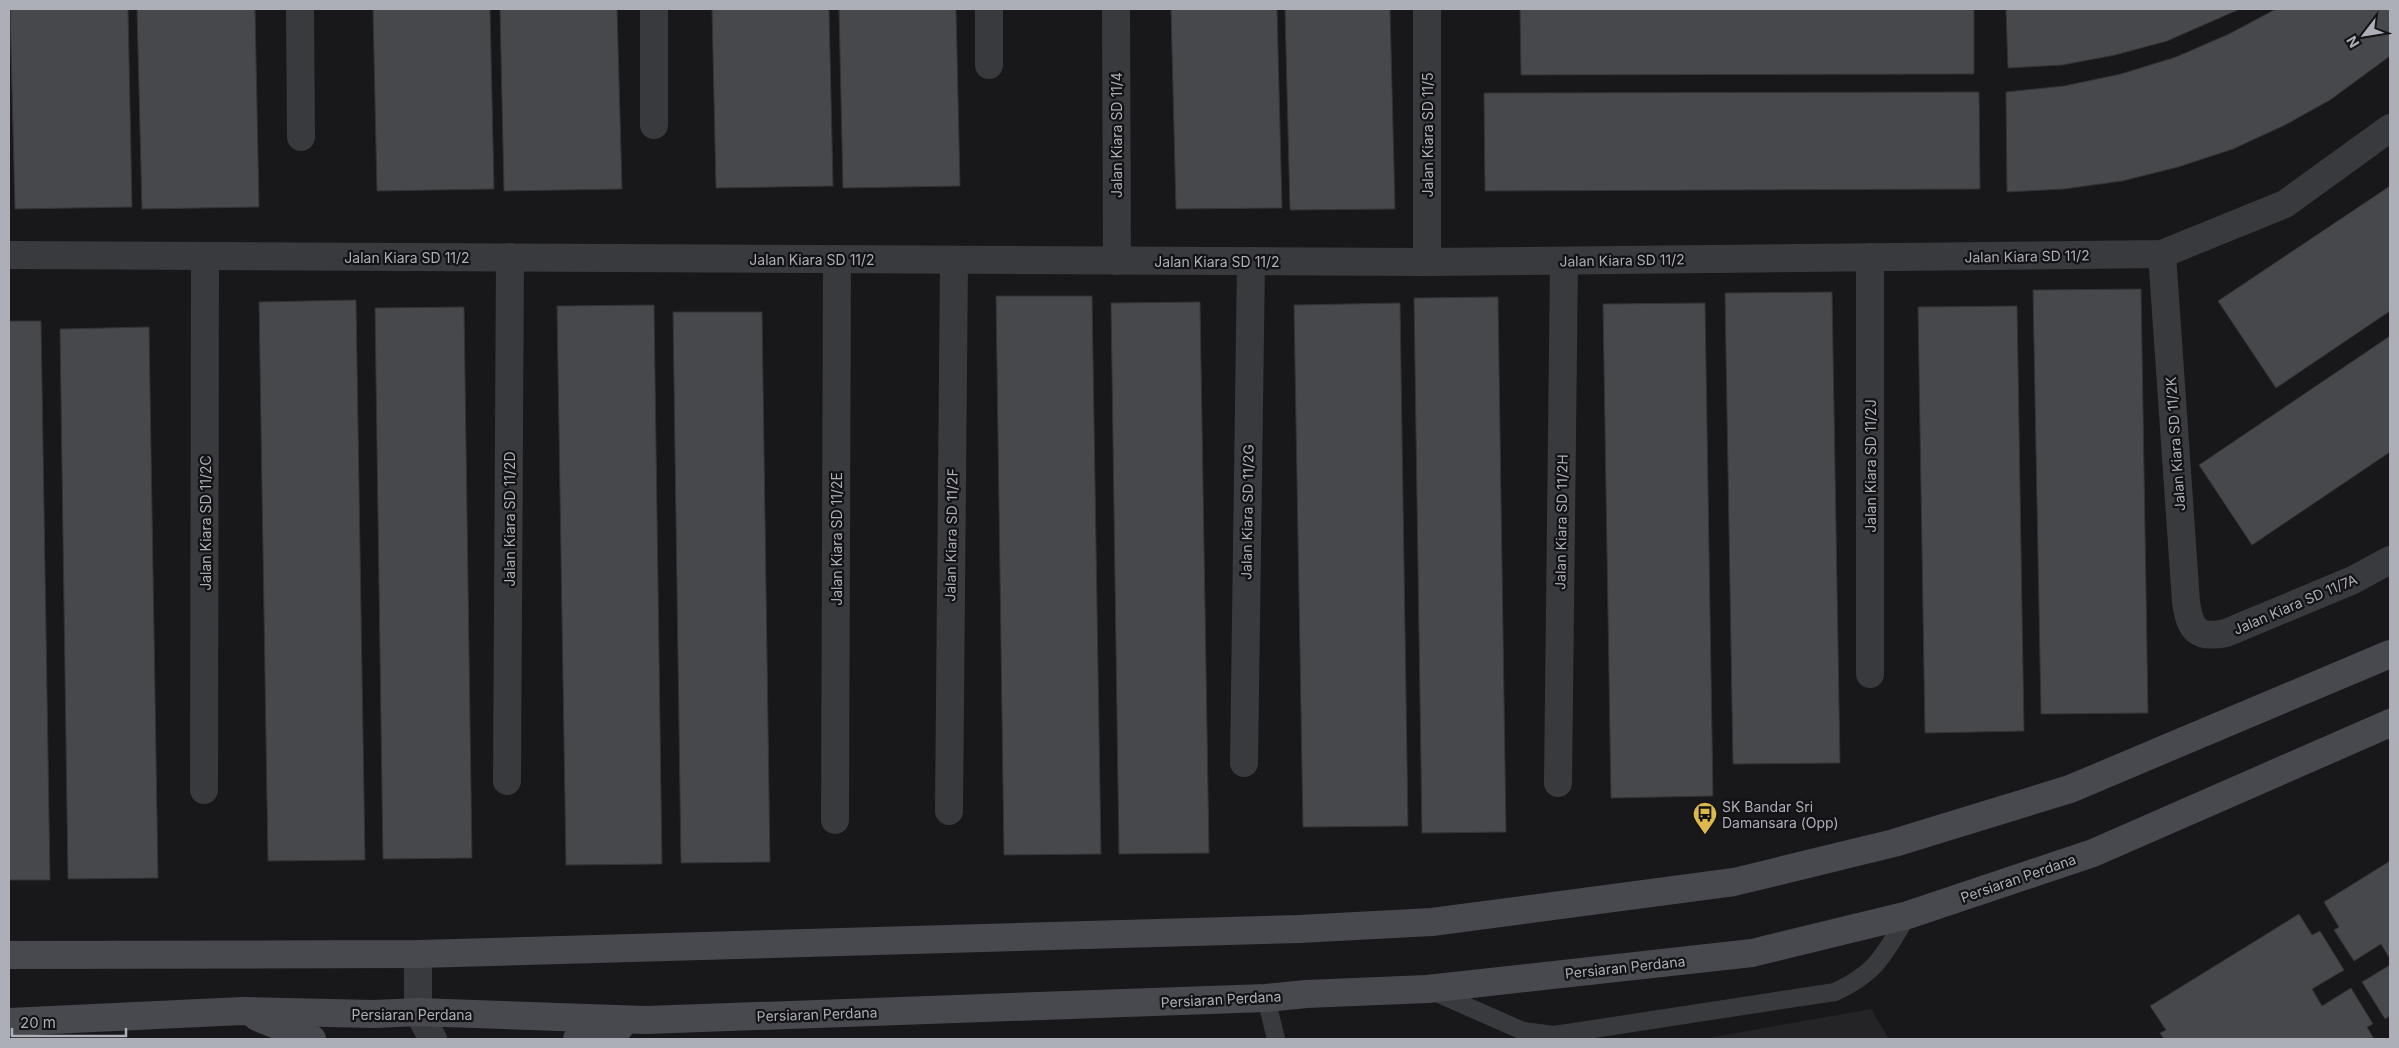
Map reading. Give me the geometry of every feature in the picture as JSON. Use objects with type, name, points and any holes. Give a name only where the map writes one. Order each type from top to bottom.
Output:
[{"type":"main road","points":[[9,955],[418,954],[1299,929],[1423,922],[1734,882],[1894,843],[2070,789],[2390,654]]},
{"type":"main road","name":"Persiaran Perdana","points":[[9,1022],[242,1011],[374,1014],[418,1012],[646,1020],[1266,998],[1306,994],[1427,989],[1752,954],[1908,915],[2093,853],[2390,723]]},
{"type":"main road","points":[[242,1011],[312,1039]]},
{"type":"main road","points":[[577,1039],[646,1020]]},
{"type":"street","points":[[300,9],[301,137]]},
{"type":"street","points":[[654,9],[654,125]]},
{"type":"street","points":[[989,9],[989,66]]},
{"type":"street","name":"Jalan Kiara SD 11/4","points":[[1116,9],[1116,260]]},
{"type":"street","name":"Jalan Kiara SD 11/5","points":[[1427,9],[1427,262]]},
{"type":"street","name":"Jalan Kiara SD 11/2","points":[[9,255],[1427,262],[2162,254],[2285,204],[2390,128]]},
{"type":"street","name":"Jalan Kiara SD 11/2K","points":[[2162,254],[2186,602],[2189,618],[2197,631]]},
{"type":"street","name":"Jalan Kiara SD 11/2C","points":[[204,790],[205,256]]},
{"type":"street","name":"Jalan Kiara SD 11/2D","points":[[507,781],[510,257]]},
{"type":"street","name":"Jalan Kiara SD 11/2J","points":[[1870,257],[1870,674]]},
{"type":"street","name":"Jalan Kiara SD 11/2E","points":[[835,820],[837,259]]},
{"type":"street","name":"Jalan Kiara SD 11/2F","points":[[949,810],[954,260]]},
{"type":"street","name":"Jalan Kiara SD 11/2G","points":[[1244,763],[1251,261]]},
{"type":"street","name":"Jalan Kiara SD 11/2H","points":[[1558,783],[1564,261]]},
{"type":"street","name":"Jalan Kiara SD 11/7A","points":[[2197,631],[2210,637],[2226,633],[2353,580],[2390,560]]},
{"type":"street","points":[[418,954],[418,1012],[433,1039]]},
{"type":"lane","points":[[1427,989],[1523,1031],[1554,1035],[1777,1001],[1835,992],[1858,981],[1880,962],[1908,915]]},
{"type":"lane","points":[[1266,998],[1276,1039]]},
{"type":"shaded area","points":[[1871,1009],[1889,1039],[1703,1039]]},
{"type":"building","points":[[10,9],[128,9],[132,207],[15,209]]},
{"type":"building","points":[[137,9],[255,9],[259,207],[142,209]]},
{"type":"building","points":[[373,9],[490,9],[494,189],[377,191]]},
{"type":"building","points":[[500,9],[617,9],[622,189],[504,191]]},
{"type":"building","points":[[712,9],[829,9],[833,186],[716,188]]},
{"type":"building","points":[[839,9],[956,9],[960,186],[843,188]]},
{"type":"building","points":[[1171,9],[1277,9],[1282,208],[1176,209]]},
{"type":"building","points":[[1285,9],[1390,9],[1395,209],[1290,210]]},
{"type":"building","points":[[1520,9],[1974,9],[1974,74],[1521,75]]},
{"type":"building","points":[[2006,9],[2240,9],[2167,41],[2115,55],[2062,65],[2008,68]]},
{"type":"building","points":[[2276,9],[2390,9],[2390,56],[2330,100],[2285,125],[2233,149],[2178,167],[2122,181],[2064,189],[2007,192],[2006,92],[2064,86],[2121,74],[2176,57],[2229,34]]},
{"type":"building","points":[[1979,92],[1980,189],[1485,191],[1484,93]]},
{"type":"building","points":[[2390,186],[2390,311],[2276,388],[2218,301]]},
{"type":"building","points":[[2141,289],[2148,713],[2041,714],[2033,290]]},
{"type":"building","points":[[1832,292],[1840,763],[1733,764],[1725,293]]},
{"type":"building","points":[[996,296],[1092,296],[1101,854],[1004,855]]},
{"type":"building","points":[[1498,297],[1506,832],[1422,833],[1414,298]]},
{"type":"building","points":[[356,300],[365,860],[268,861],[259,302]]},
{"type":"building","points":[[1200,302],[1209,853],[1119,854],[1111,303]]},
{"type":"building","points":[[1400,303],[1408,826],[1303,827],[1294,305]]},
{"type":"building","points":[[1705,303],[1713,796],[1611,798],[1603,304]]},
{"type":"building","points":[[654,305],[662,864],[566,865],[557,306]]},
{"type":"building","points":[[2017,306],[2024,731],[1925,733],[1918,307]]},
{"type":"building","points":[[464,307],[472,858],[383,859],[375,308]]},
{"type":"building","points":[[673,312],[762,312],[770,862],[681,863]]},
{"type":"building","points":[[9,321],[41,321],[50,880],[9,880]]},
{"type":"building","points":[[149,327],[158,878],[68,879],[60,329]]},
{"type":"building","points":[[2390,336],[2390,452],[2252,545],[2199,465]]},
{"type":"building","points":[[2390,861],[2390,959],[2381,944],[2354,961],[2334,930],[2339,927],[2324,902]]},
{"type":"building","points":[[2299,914],[2312,935],[2320,931],[2344,970],[2312,989],[2322,1006],[2351,988],[2373,1024],[2367,1027],[2374,1039],[2164,1039],[2160,1033],[2166,1030],[2150,1006]]},
{"type":"building","points":[[2390,965],[2390,1016],[2385,1019],[2362,982]]},
{"type":"place","name":"SK Bandar Sri Damansara (Opp)","points":[[1705,835]]}]
